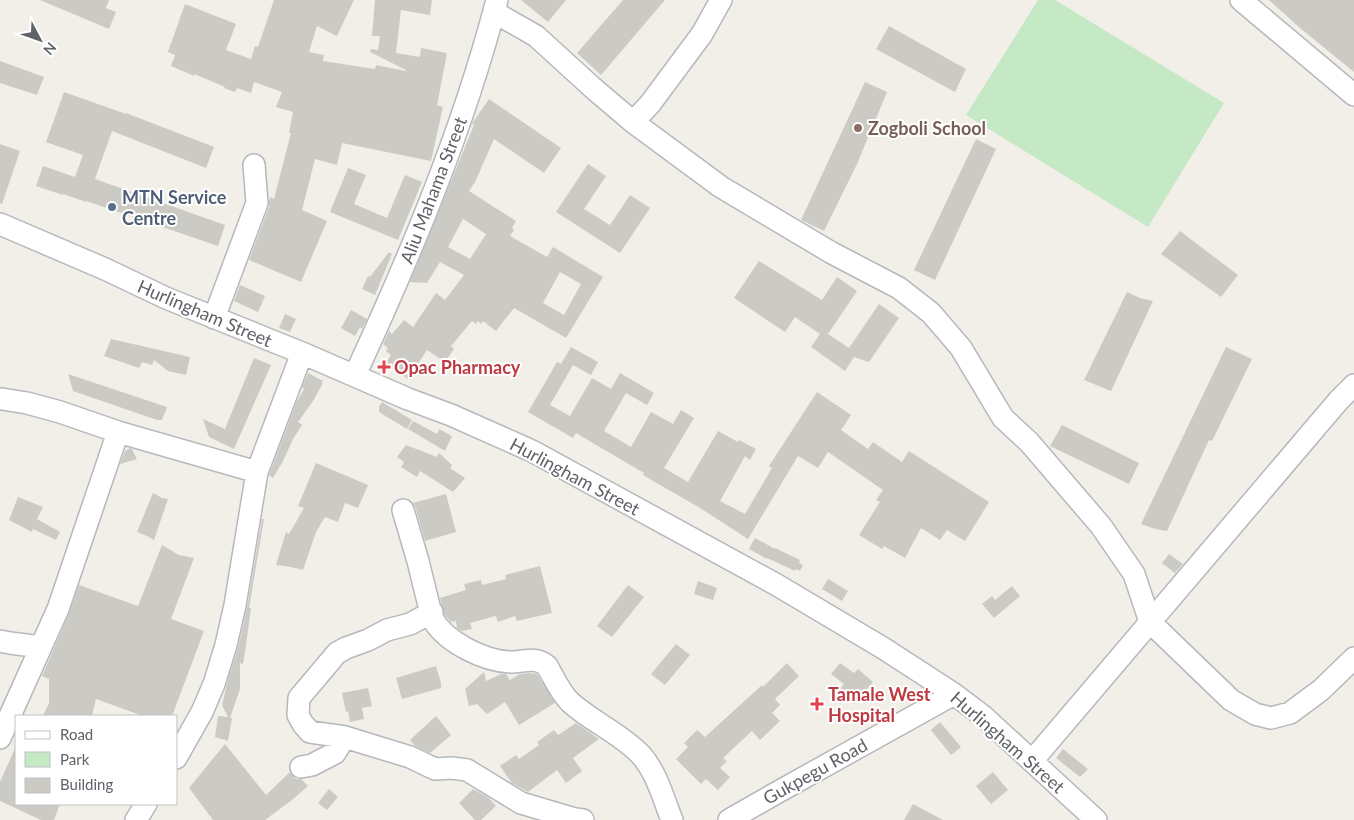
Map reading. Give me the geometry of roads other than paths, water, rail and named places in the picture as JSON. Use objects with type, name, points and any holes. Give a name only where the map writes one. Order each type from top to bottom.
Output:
[{"type":"street","points":[[633,122],[650,104],[702,34],[721,0]]},
{"type":"street","points":[[1241,0],[1354,95]]},
{"type":"street","points":[[495,6],[536,36],[633,122],[721,187],[832,253],[899,288],[931,313],[961,348],[1002,418],[1028,442],[1101,526],[1134,574],[1150,622],[1231,700],[1255,714],[1271,718],[1290,713],[1321,690],[1354,658]]},
{"type":"street","name":"Aliu Mahama Street","points":[[355,375],[384,313],[447,158],[466,103],[495,6]]},
{"type":"street","points":[[214,318],[257,203],[254,165]]},
{"type":"street","name":"Hurlingham Street","points":[[0,224],[105,269],[166,298],[355,375],[408,399],[451,414],[532,451],[777,585],[883,648],[954,694],[983,716],[1032,761],[1084,816]]},
{"type":"street","points":[[178,754],[214,684],[235,605],[257,472],[302,353]]},
{"type":"street","points":[[1032,761],[1332,408],[1354,385]]},
{"type":"street","points":[[1,400],[27,403],[60,412],[118,432],[257,472]]},
{"type":"street","points":[[0,738],[58,609],[118,432]]},
{"type":"street","points":[[403,510],[432,612],[432,618],[437,627],[445,635],[467,649],[491,660],[510,662],[538,660],[547,666],[561,691],[570,701],[619,736],[641,755],[655,775],[672,820]]},
{"type":"street","points":[[432,612],[410,624],[387,630],[337,653],[298,698],[298,715],[303,724],[310,732],[345,737],[410,757],[435,769],[452,768],[467,770],[521,803],[575,820],[583,820]]},
{"type":"street","points":[[0,640],[41,647]]},
{"type":"street","name":"Gukpegu Road","points":[[728,820],[954,694]]},
{"type":"street","points":[[301,767],[312,765],[335,752],[345,737]]},
{"type":"street","points":[[136,820],[145,805]]},
{"type":"place","name":"Zogboli School","points":[[858,128]]},
{"type":"place","name":"MTN Service Centre","points":[[112,207]]},
{"type":"place","name":"Opac Pharmacy","points":[[384,367]]},
{"type":"place","name":"Tamale West Hospital","points":[[817,704]]}]
